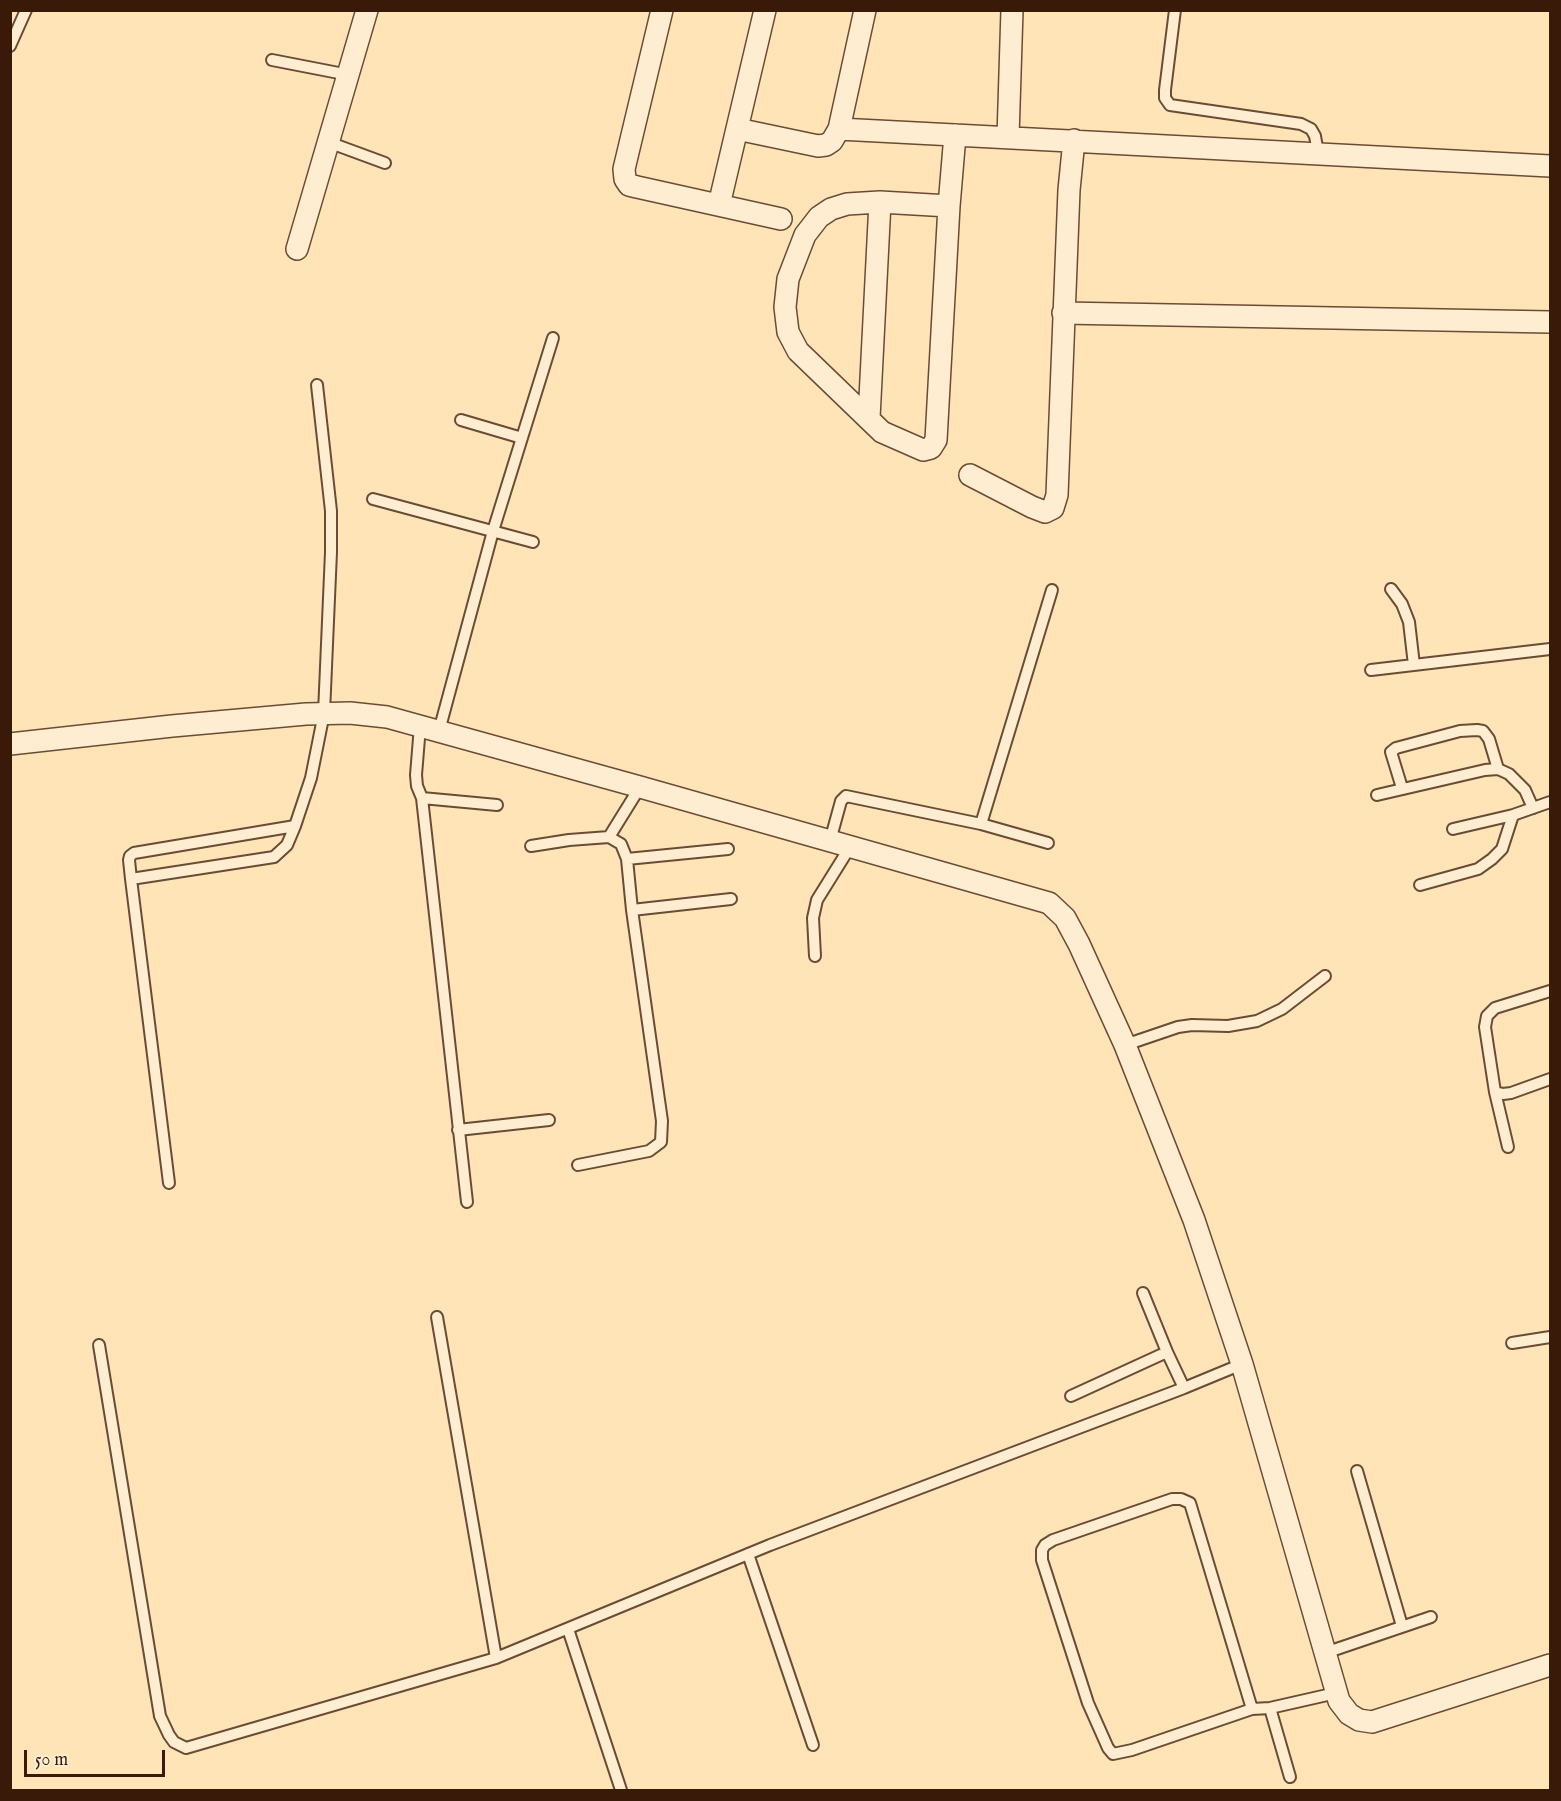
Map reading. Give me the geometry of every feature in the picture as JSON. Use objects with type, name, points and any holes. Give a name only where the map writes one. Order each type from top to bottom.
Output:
[{"type":"street","points":[[662,10],[624,169],[625,179],[629,185],[781,219]]},
{"type":"street","points":[[719,205],[765,10]]},
{"type":"street","points":[[737,129],[819,146],[832,141],[839,129],[865,10]]},
{"type":"street","points":[[1008,137],[1012,10]]},
{"type":"street","points":[[297,249],[349,75],[362,12]]},
{"type":"street","points":[[839,129],[1551,166]]},
{"type":"street","points":[[949,206],[880,202],[847,204],[831,209],[819,217],[805,236],[788,279],[785,307],[788,332],[798,351],[882,432],[923,450],[931,448],[936,440],[955,135]]},
{"type":"street","points":[[970,475],[1032,507],[1045,512],[1053,508],[1057,495],[1063,313],[1069,190],[1074,140]]},
{"type":"street","points":[[869,418],[880,202]]},
{"type":"street","points":[[1063,313],[1551,322]]},
{"type":"street","points":[[10,744],[172,726],[324,713],[387,717],[640,786],[1048,903],[1065,918],[1079,944],[1125,1045],[1194,1220],[1242,1364],[1339,1701],[1349,1714],[1359,1720],[1372,1722],[1551,1665]]},
{"type":"lane","points":[[10,46],[26,10]]},
{"type":"lane","points":[[1175,10],[1164,90],[1165,98],[1170,105],[1301,124],[1311,129],[1315,136],[1318,153]]},
{"type":"lane","points":[[272,60],[349,75]]},
{"type":"lane","points":[[328,142],[386,163]]},
{"type":"lane","points":[[467,1202],[422,798],[417,786],[416,775],[553,338]]},
{"type":"lane","points":[[131,879],[274,856],[287,845],[295,826],[311,778],[324,713],[331,510],[317,385]]},
{"type":"lane","points":[[461,420],[522,438]]},
{"type":"lane","points":[[373,499],[533,542]]},
{"type":"lane","points":[[1391,589],[1402,604],[1408,622],[1414,665]]},
{"type":"lane","points":[[981,824],[1052,590]]},
{"type":"lane","points":[[1371,670],[1551,649]]},
{"type":"lane","points":[[1402,789],[1391,752],[1396,748],[1460,731],[1483,731],[1489,739],[1498,769]]},
{"type":"lane","points":[[1377,795],[1498,769],[1509,774],[1525,790],[1533,808]]},
{"type":"lane","points":[[609,837],[640,786]]},
{"type":"lane","points":[[830,841],[841,801],[846,796],[981,824],[1048,843]]},
{"type":"lane","points":[[422,798],[497,805]]},
{"type":"lane","points":[[1453,829],[1513,815],[1551,802]]},
{"type":"lane","points":[[1420,885],[1478,869],[1492,859],[1502,849],[1513,815]]},
{"type":"lane","points":[[169,1183],[130,856],[134,853],[295,826]]},
{"type":"lane","points":[[531,846],[609,837],[621,844],[627,859],[662,1122],[661,1142],[649,1151],[578,1165]]},
{"type":"lane","points":[[815,956],[813,918],[817,900],[850,848]]},
{"type":"lane","points":[[627,859],[728,849]]},
{"type":"lane","points":[[632,910],[731,899]]},
{"type":"lane","points":[[1125,1045],[1178,1027],[1228,1026],[1257,1021],[1282,1009],[1325,976]]},
{"type":"lane","points":[[1508,1147],[1495,1092],[1485,1027],[1487,1016],[1495,1008],[1551,991]]},
{"type":"lane","points":[[1495,1092],[1510,1093],[1551,1078]]},
{"type":"lane","points":[[458,1130],[549,1120]]},
{"type":"lane","points":[[1143,1293],[1184,1388]]},
{"type":"lane","points":[[438,1317],[496,1658]]},
{"type":"lane","points":[[1512,1343],[1551,1336]]},
{"type":"lane","points":[[99,1344],[160,1716],[174,1742],[186,1748],[496,1658],[748,1554],[1242,1364]]},
{"type":"lane","points":[[1071,1396],[1167,1352]]},
{"type":"lane","points":[[1357,1471],[1402,1626]]},
{"type":"lane","points":[[1252,1709],[1190,1503],[1181,1498],[1172,1499],[1053,1540],[1045,1545],[1042,1550],[1042,1560],[1085,1692],[1108,1748],[1113,1754],[1132,1750],[1252,1709],[1270,1708],[1336,1693]]},
{"type":"lane","points":[[748,1554],[813,1745]]},
{"type":"lane","points":[[1325,1653],[1431,1617]]},
{"type":"lane","points":[[568,1629],[621,1791]]},
{"type":"lane","points":[[1270,1708],[1290,1777]]}]
